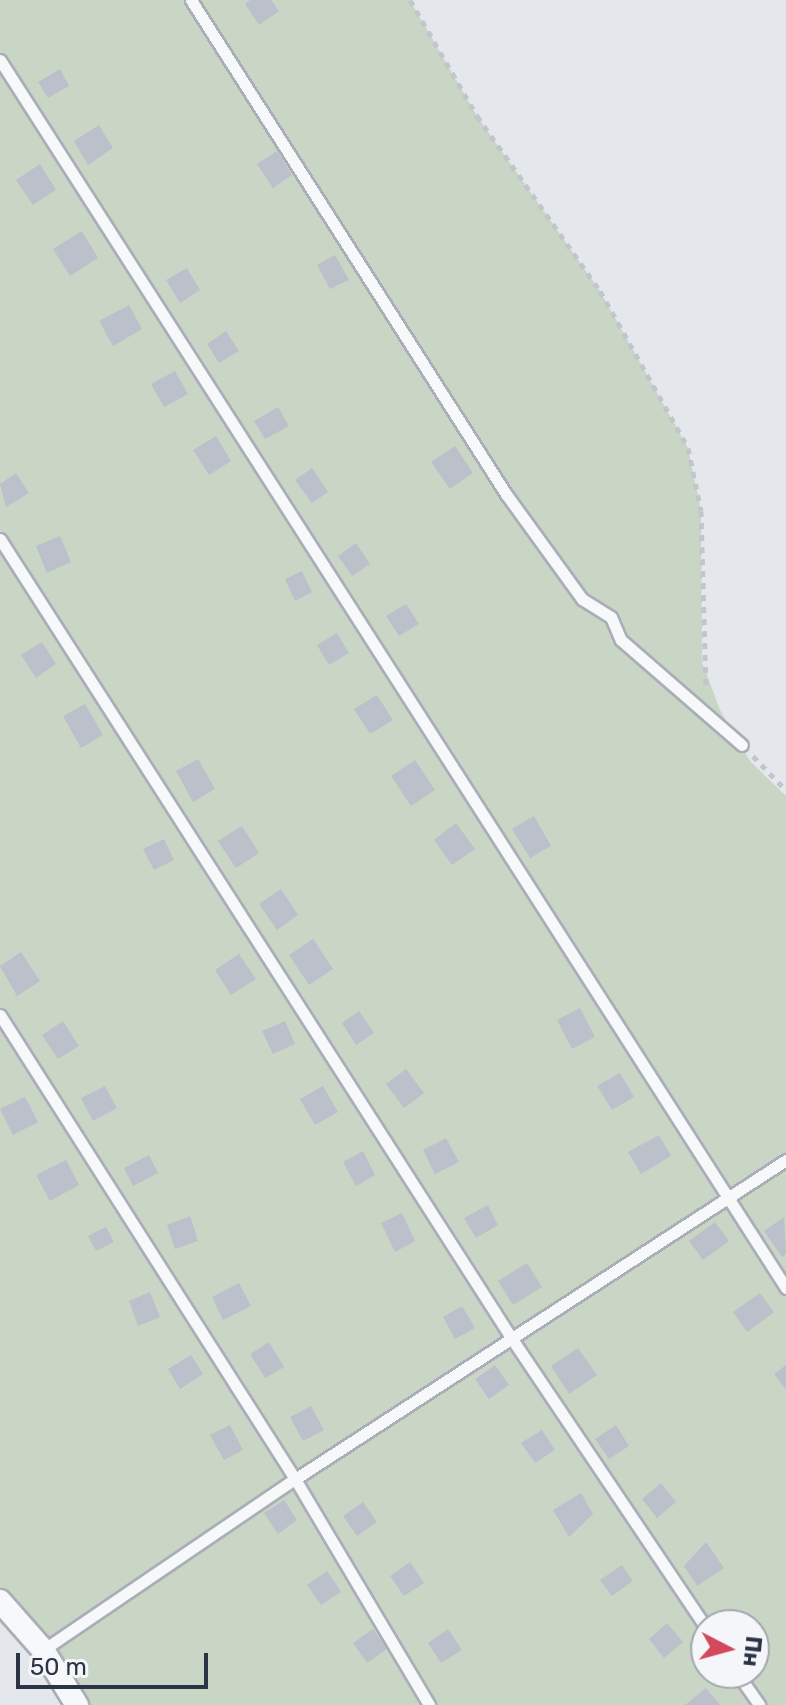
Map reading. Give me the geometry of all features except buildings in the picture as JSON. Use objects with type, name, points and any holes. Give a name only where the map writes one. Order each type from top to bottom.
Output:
[{"type":"street","points":[[0,1601],[43,1650],[77,1705]]},
{"type":"lane","points":[[191,0],[506,494],[582,599],[611,617],[621,640],[742,745]]},
{"type":"lane","points":[[0,60],[786,1288]]},
{"type":"lane","points":[[0,539],[512,1339],[693,1609]]},
{"type":"lane","points":[[0,1015],[295,1479],[429,1705]]},
{"type":"lane","points":[[43,1650],[295,1479],[786,1160]]},
{"type":"path","points":[[410,0],[477,116],[600,291],[688,448],[701,511],[702,662],[713,701]]},
{"type":"path","points":[[742,745],[786,790]]},
{"type":"green space","points":[[0,0],[410,0],[477,116],[600,291],[688,448],[701,511],[702,662],[720,710],[750,761],[786,796],[786,1705],[77,1705],[0,1601]]}]
